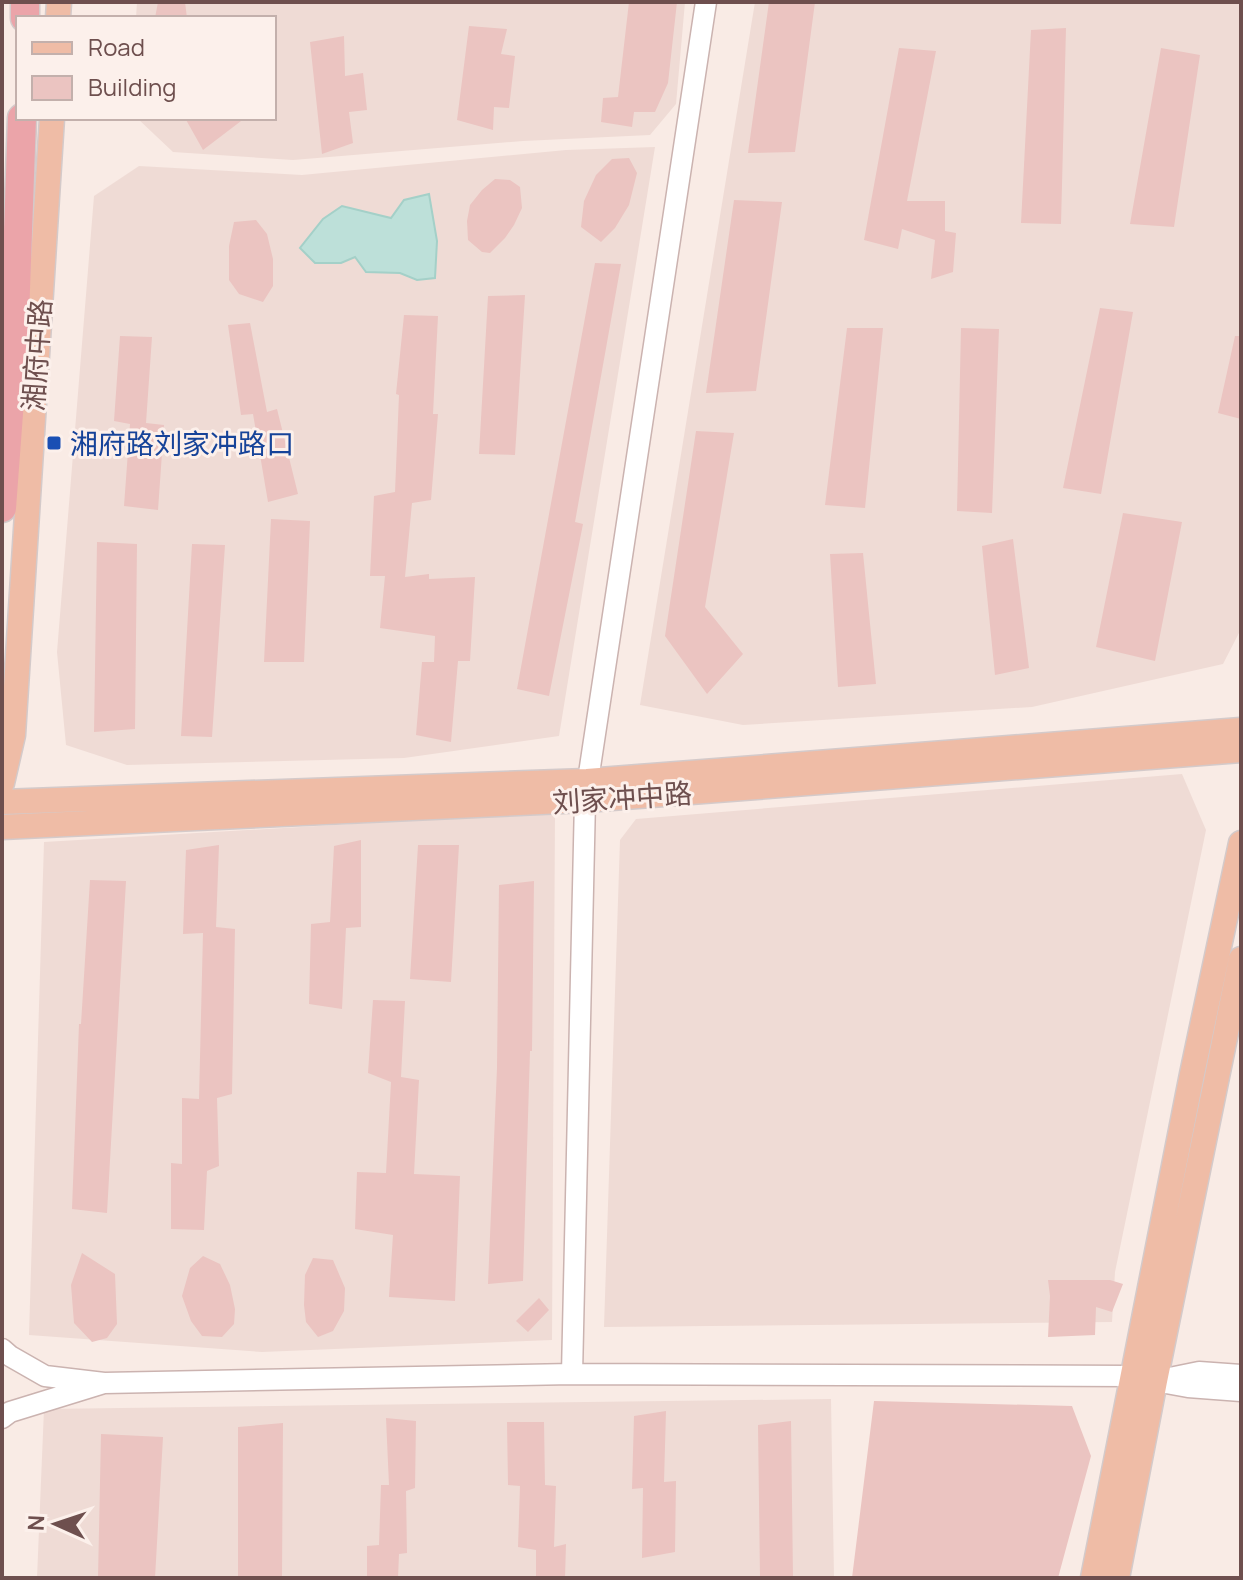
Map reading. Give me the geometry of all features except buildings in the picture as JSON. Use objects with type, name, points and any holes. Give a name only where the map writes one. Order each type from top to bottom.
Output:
[{"type":"highway","points":[[2,508],[14,346],[22,120]]},
{"type":"main road","name":"湘府中路","points":[[2,783],[13,735],[52,120]]},
{"type":"main road","name":"刘家冲中路","points":[[2,802],[586,790],[1241,730]]},
{"type":"main road","name":"刘家冲中路","points":[[2,827],[1241,750]]},
{"type":"main road","points":[[1117,1578],[1143,1379],[1192,1074],[1241,843]]},
{"type":"main road","points":[[1093,1578],[1241,959]]},
{"type":"street","points":[[572,1374],[586,790],[706,2]]},
{"type":"street","points":[[2,1349],[45,1376],[104,1383],[572,1374],[1143,1379],[1199,1372],[1241,1375]]},
{"type":"street","points":[[1143,1379],[1188,1387],[1241,1391]]},
{"type":"street","points":[[2,1418],[10,1412],[104,1383]]},
{"type":"shaded area","points":[[137,2],[685,2],[676,104],[650,135],[523,141],[293,160],[173,152],[139,120],[276,120],[276,16],[136,16]]},
{"type":"shaded area","points":[[755,2],[1241,2],[1241,629],[1223,664],[1032,707],[743,725],[640,705]]},
{"type":"shaded area","points":[[655,147],[559,736],[404,758],[127,765],[66,745],[57,652],[94,196],[139,166],[302,175],[566,150]]},
{"type":"shaded area","points":[[1182,774],[1206,830],[1115,1272],[1112,1322],[604,1327],[620,840],[636,819]]},
{"type":"shaded area","points":[[555,812],[552,1340],[262,1352],[29,1335],[44,842]]},
{"type":"shaded area","points":[[831,1399],[834,1578],[37,1578],[44,1409]]},
{"type":"water","points":[[429,194],[437,241],[435,278],[417,280],[400,273],[366,272],[355,257],[341,263],[315,263],[300,248],[323,219],[342,206],[391,218],[404,200]]},
{"type":"place","name":"湘府路刘家冲路口","points":[[54,443]]}]
